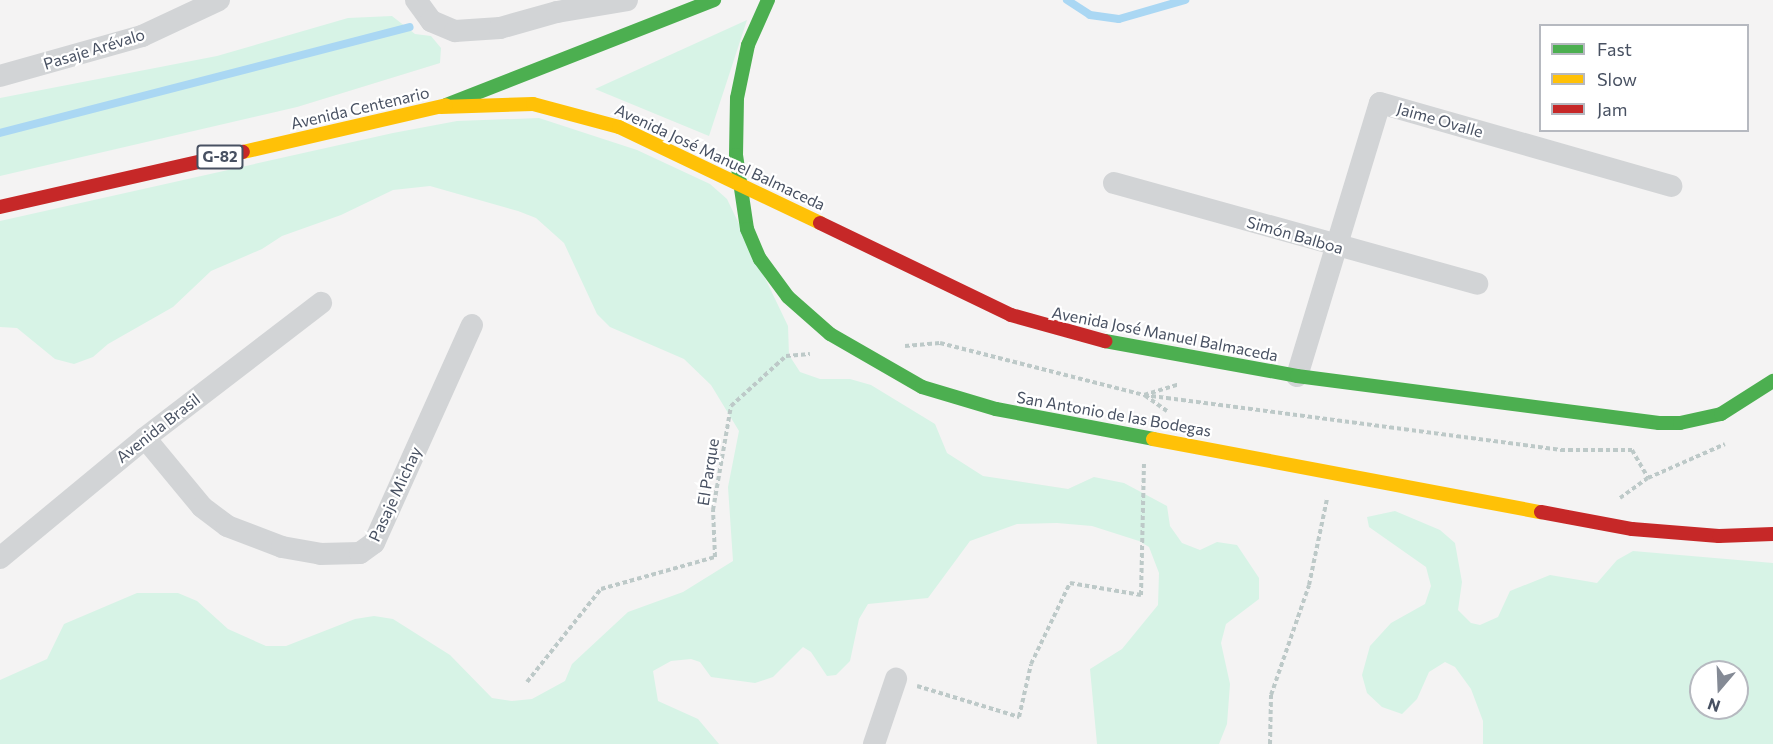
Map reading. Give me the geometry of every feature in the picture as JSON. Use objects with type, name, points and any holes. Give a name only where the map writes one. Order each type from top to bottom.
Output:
[{"type":"main road","name":"Avenida Centenario","points":[[0,207],[441,107],[670,7],[714,0]]},
{"type":"main road","name":"San Antonio de las Bodegas","points":[[768,0],[748,45],[737,98],[736,145],[747,229],[760,259],[788,297],[854,351],[922,387],[958,400],[1589,520],[1676,534],[1773,534]]},
{"type":"main road","name":"Avenida José Manuel Balmaceda","points":[[441,107],[533,104],[562,109],[646,138],[1032,323],[1074,335],[1297,376],[1659,423],[1680,423],[1721,414],[1773,381]]},
{"type":"street","name":"Pasaje Arévalo","points":[[0,76],[142,36],[219,0]]},
{"type":"street","points":[[416,0],[431,21],[455,30],[500,28],[556,12],[627,0]]},
{"type":"street","name":"Jaime Ovalle","points":[[1297,376],[1380,103],[1671,186]]},
{"type":"street","name":"Simón Balboa","points":[[1114,183],[1336,247],[1477,284]]},
{"type":"street","name":"Avenida Brasil","points":[[0,558],[145,438],[321,303]]},
{"type":"street","name":"Pasaje Michay","points":[[145,438],[202,507],[227,526],[282,547],[320,554],[360,553],[374,543],[471,325]]},
{"type":"street","points":[[874,744],[896,679]]},
{"type":"path","points":[[897,347],[940,343],[1144,395],[1561,450],[1632,450],[1648,478]]},
{"type":"path","name":"El Parque","points":[[527,682],[601,589],[715,556],[713,510],[730,406],[786,356],[854,351]]},
{"type":"path","points":[[1144,395],[1187,382]]},
{"type":"path","points":[[1144,395],[1173,416]]},
{"type":"path","points":[[896,679],[1019,717],[1031,664],[1070,583],[1141,596],[1146,436]]},
{"type":"path","points":[[1589,520],[1648,478],[1733,440]]},
{"type":"path","points":[[1270,744],[1271,695],[1309,585],[1333,472]]},
{"type":"green space","points":[[392,16],[415,34],[431,36],[441,48],[440,63],[297,107],[0,176],[0,98],[217,56],[348,18]]},
{"type":"green space","points":[[747,20],[709,136],[595,89]]},
{"type":"green space","points":[[539,118],[637,150],[710,184],[727,199],[788,326],[789,355],[800,372],[820,379],[850,379],[871,385],[935,424],[947,453],[983,476],[1068,489],[1094,477],[1124,483],[1167,506],[1170,526],[1182,543],[1200,550],[1217,542],[1237,545],[1259,578],[1259,599],[1226,624],[1221,643],[1230,684],[1227,724],[1219,744],[1097,744],[1090,669],[1122,649],[1158,605],[1159,573],[1149,547],[1139,541],[1092,526],[1057,523],[1017,524],[970,541],[928,598],[868,604],[859,619],[850,661],[836,675],[827,676],[811,652],[803,647],[773,677],[755,683],[711,677],[700,662],[691,659],[671,661],[653,671],[658,701],[698,719],[719,744],[0,744],[0,680],[47,659],[64,624],[137,593],[178,593],[197,601],[228,629],[266,646],[286,646],[355,619],[374,616],[393,619],[450,655],[492,698],[512,701],[532,699],[565,681],[572,664],[628,612],[683,592],[733,561],[728,487],[739,431],[711,385],[684,359],[610,327],[597,314],[564,243],[536,218],[518,211],[430,186],[393,190],[341,215],[282,236],[262,249],[211,271],[173,307],[108,344],[93,357],[74,364],[55,359],[17,328],[0,327],[0,221],[393,133],[457,121]]},
{"type":"green space","points":[[1395,511],[1440,530],[1455,543],[1462,582],[1458,610],[1471,623],[1480,625],[1498,617],[1510,591],[1550,575],[1597,583],[1617,560],[1633,551],[1773,563],[1773,744],[1483,744],[1483,721],[1471,689],[1455,667],[1445,662],[1429,672],[1417,699],[1402,714],[1382,707],[1367,693],[1362,675],[1370,646],[1391,623],[1425,604],[1431,586],[1426,567],[1369,527],[1367,517]]},
{"type":"waterway","points":[[1067,0],[1090,15],[1119,19],[1185,0]]},
{"type":"waterway","points":[[0,133],[409,27]]},
{"type":"traffic: fast","points":[[446,105],[714,0]]},
{"type":"traffic: fast","points":[[768,0],[748,45],[737,98],[736,155],[747,229],[760,259],[788,297],[830,334],[922,387],[996,409],[1153,439]]},
{"type":"traffic: fast","points":[[1105,341],[1297,376],[1659,423],[1680,423],[1721,414],[1773,381]]},
{"type":"traffic: slow","points":[[441,107],[533,104],[619,127],[820,223]]},
{"type":"traffic: slow","points":[[243,152],[446,105]]},
{"type":"traffic: slow","points":[[1153,439],[1541,512]]},
{"type":"traffic: jam","points":[[0,207],[243,152]]},
{"type":"traffic: jam","points":[[820,223],[1011,315],[1105,341]]},
{"type":"traffic: jam","points":[[1541,512],[1632,529],[1719,536],[1773,534]]}]
